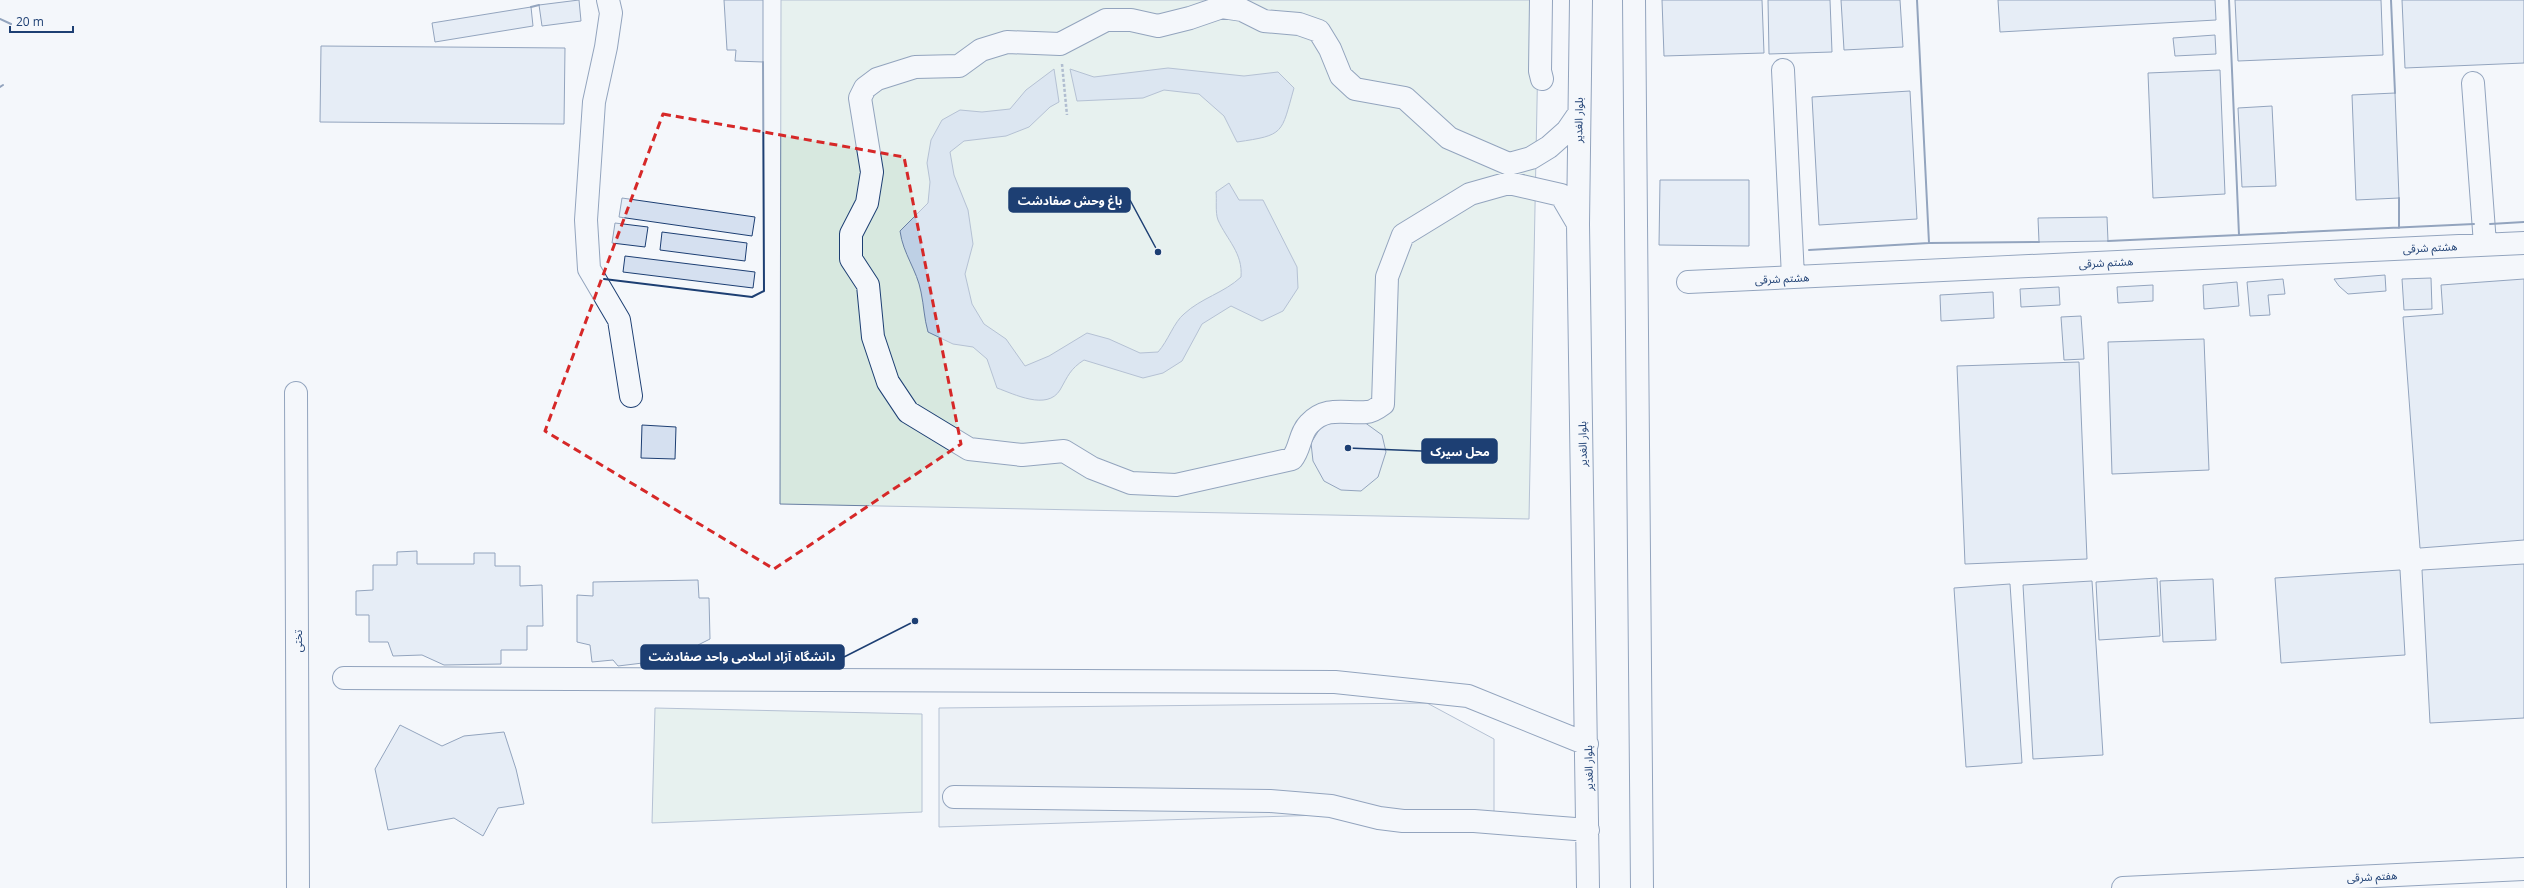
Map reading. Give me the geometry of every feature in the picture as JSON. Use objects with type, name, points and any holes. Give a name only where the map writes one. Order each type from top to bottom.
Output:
[{"type":"street","points":[[608,0],[610,13],[606,47],[594,102],[586,220],[589,269],[619,320],[631,396]]},
{"type":"street","points":[[1541,0],[1540,71],[1542,79]]},
{"type":"street","name":"بلوار الغدیر","points":[[1581,0],[1578,115],[1578,224],[1588,888]]},
{"type":"street","points":[[1634,0],[1642,888]]},
{"type":"street","points":[[1578,115],[1567,131],[1549,147],[1531,158],[1509,164],[1449,138],[1405,98],[1355,89],[1341,76],[1330,49],[1319,31],[1299,24],[1264,21],[1242,10],[1222,7],[1190,18],[1158,26],[1131,20],[1106,20],[1060,44],[1007,42],[981,50],[959,66],[915,67],[877,79],[865,88],[860,98],[872,172],[867,203],[851,234],[851,259],[868,285],[873,337],[888,382],[908,412],[969,449],[1022,455],[1064,450],[1092,468],[1131,483],[1176,485],[1292,459],[1299,451],[1301,436],[1310,423],[1316,419],[1329,412],[1346,410],[1368,412],[1383,404],[1387,277],[1403,235],[1470,194],[1509,182],[1561,195],[1578,224]]},
{"type":"street","points":[[1783,70],[1793,277]]},
{"type":"street","points":[[2473,83],[2486,244]]},
{"type":"street","name":"هشتم شرقی","points":[[1688,282],[2524,243]]},
{"type":"street","name":"تختی","points":[[296,394],[298,888]]},
{"type":"street","points":[[344,678],[1335,682],[1468,696],[1587,744]]},
{"type":"street","points":[[954,797],[1270,801],[1331,806],[1379,818],[1403,821],[1474,821],[1588,830]]},
{"type":"street","name":"هفتم شرقی","points":[[2124,888],[2524,869]]},
{"type":"path","points":[[1060,44],[1066,115]]},
{"type":"highlighted area","points":[[663,114],[904,157],[961,444],[774,569],[545,431]]},
{"type":"shaded area","points":[[781,0],[1539,0],[1529,519],[780,504]]},
{"type":"shaded area","points":[[1427,703],[1494,739],[1494,830],[1417,812],[939,827],[939,708]]},
{"type":"shaded area","points":[[655,708],[922,714],[922,812],[652,823]]},
{"type":"water","points":[[1168,68],[1244,76],[1278,72],[1294,88],[1286,115],[1279,130],[1264,137],[1237,142],[1224,116],[1199,94],[1164,90],[1143,98],[1077,101],[1070,69],[1094,77]]},
{"type":"water","points":[[1054,69],[1059,102],[1050,107],[1029,127],[1006,136],[964,141],[950,152],[954,175],[968,210],[973,244],[965,274],[972,304],[984,324],[1006,339],[1025,366],[1049,356],[1087,333],[1109,339],[1140,353],[1158,352],[1180,317],[1191,308],[1234,283],[1241,277],[1240,261],[1234,247],[1218,220],[1217,213],[1216,192],[1229,183],[1239,200],[1263,200],[1297,267],[1298,288],[1283,311],[1262,321],[1231,306],[1202,324],[1182,361],[1163,373],[1143,378],[1084,360],[1072,370],[1060,390],[1054,396],[1039,400],[1021,397],[997,388],[987,359],[973,347],[953,344],[928,332],[919,284],[904,247],[900,231],[928,203],[930,182],[927,163],[931,140],[942,120],[960,110],[982,112],[1010,109],[1026,90]]},
{"type":"building","points":[[579,0],[581,21],[542,26],[539,5]]},
{"type":"building","points":[[724,0],[763,0],[763,62],[735,61],[736,50],[727,50]]},
{"type":"building","points":[[1662,0],[1762,0],[1764,53],[1664,56]]},
{"type":"building","points":[[1768,0],[1830,0],[1832,52],[1769,54]]},
{"type":"building","points":[[1841,0],[1900,0],[1903,47],[1844,50]]},
{"type":"building","points":[[1998,0],[2215,0],[2216,20],[2000,32]]},
{"type":"building","points":[[2235,0],[2381,0],[2383,55],[2238,61]]},
{"type":"building","points":[[2402,0],[2524,0],[2524,63],[2405,68]]},
{"type":"building","points":[[531,7],[533,26],[435,42],[432,23]]},
{"type":"building","points":[[2215,35],[2216,54],[2175,56],[2173,38]]},
{"type":"building","points":[[321,46],[565,48],[564,124],[320,122]]},
{"type":"building","points":[[2220,70],[2225,194],[2153,198],[2148,73]]},
{"type":"building","points":[[1910,91],[1917,219],[1819,225],[1812,97]]},
{"type":"building","points":[[2395,93],[2399,198],[2356,200],[2352,95]]},
{"type":"building","points":[[2272,106],[2276,186],[2242,187],[2238,108]]},
{"type":"building","points":[[1660,180],[1749,180],[1749,246],[1659,245]]},
{"type":"building","points":[[622,198],[755,217],[752,236],[619,217]]},
{"type":"building","points":[[2107,217],[2108,241],[2039,242],[2038,218]]},
{"type":"building","points":[[615,223],[648,227],[645,247],[612,243]]},
{"type":"building","points":[[662,232],[747,243],[745,261],[660,250]]},
{"type":"building","points":[[625,256],[755,272],[753,288],[623,272]]},
{"type":"building","points":[[2385,275],[2386,291],[2348,294],[2334,279]]},
{"type":"building","points":[[2431,278],[2432,309],[2404,310],[2402,279]]},
{"type":"building","points":[[2283,279],[2285,294],[2268,295],[2270,315],[2250,316],[2247,282]]},
{"type":"building","points":[[2524,279],[2524,540],[2420,548],[2403,317],[2443,314],[2441,285]]},
{"type":"building","points":[[2237,282],[2239,306],[2204,309],[2203,285]]},
{"type":"building","points":[[2153,285],[2153,301],[2118,303],[2117,287]]},
{"type":"building","points":[[2059,287],[2060,305],[2021,307],[2020,289]]},
{"type":"building","points":[[1993,292],[1994,318],[1941,321],[1940,295]]},
{"type":"building","points":[[2081,316],[2084,359],[2064,360],[2061,317]]},
{"type":"building","points":[[2204,339],[2209,470],[2112,474],[2108,342]]},
{"type":"building","points":[[2079,362],[2087,559],[1965,564],[1957,366]]},
{"type":"building","points":[[1353,414],[1382,435],[1386,452],[1378,477],[1361,491],[1341,490],[1324,481],[1313,461],[1311,443],[1322,425]]},
{"type":"building","points":[[642,425],[676,427],[675,459],[641,458]]},
{"type":"building","points":[[417,551],[417,564],[474,564],[474,553],[495,553],[495,566],[520,566],[520,586],[542,585],[543,626],[527,626],[527,650],[501,650],[501,664],[444,665],[422,655],[393,656],[388,642],[369,642],[369,615],[356,615],[356,591],[373,590],[373,565],[397,565],[397,552]]},
{"type":"building","points":[[2524,564],[2524,718],[2430,723],[2422,570]]},
{"type":"building","points":[[2400,570],[2405,655],[2281,663],[2275,578]]},
{"type":"building","points":[[2157,578],[2160,636],[2099,640],[2096,582]]},
{"type":"building","points":[[2213,579],[2216,640],[2163,642],[2160,581]]},
{"type":"building","points":[[698,580],[699,598],[709,598],[710,639],[698,645],[696,662],[656,668],[651,662],[618,666],[613,660],[592,662],[590,645],[577,642],[577,595],[593,596],[593,582]]},
{"type":"building","points":[[2092,581],[2103,755],[2033,759],[2023,585]]},
{"type":"building","points":[[2010,584],[2022,763],[1966,767],[1954,588]]},
{"type":"building","points":[[400,725],[442,746],[464,736],[504,732],[516,769],[524,804],[498,808],[483,836],[454,818],[388,830],[375,769]]},
{"type":"wall","points":[[1917,0],[1929,243]]},
{"type":"wall","points":[[2229,0],[2239,235]]},
{"type":"wall","points":[[2391,0],[2395,93]]},
{"type":"wall","points":[[531,7],[539,5]]},
{"type":"wall","points":[[0,19],[11,24]]},
{"type":"wall","points":[[604,279],[752,297],[764,291],[763,62]]},
{"type":"wall","points":[[2399,198],[2399,228]]},
{"type":"wall","points":[[2490,224],[2524,222]]},
{"type":"wall","points":[[2108,241],[2474,224]]},
{"type":"wall","points":[[1809,250],[1929,243],[2039,242]]},
{"type":"place","name":"باغ وحش صفادشت","points":[[1158,252]]},
{"type":"place","name":"محل سیرک","points":[[1348,448]]},
{"type":"place","name":"دانشگاه آزاد اسلامی واحد صفادشت","points":[[915,621]]}]
